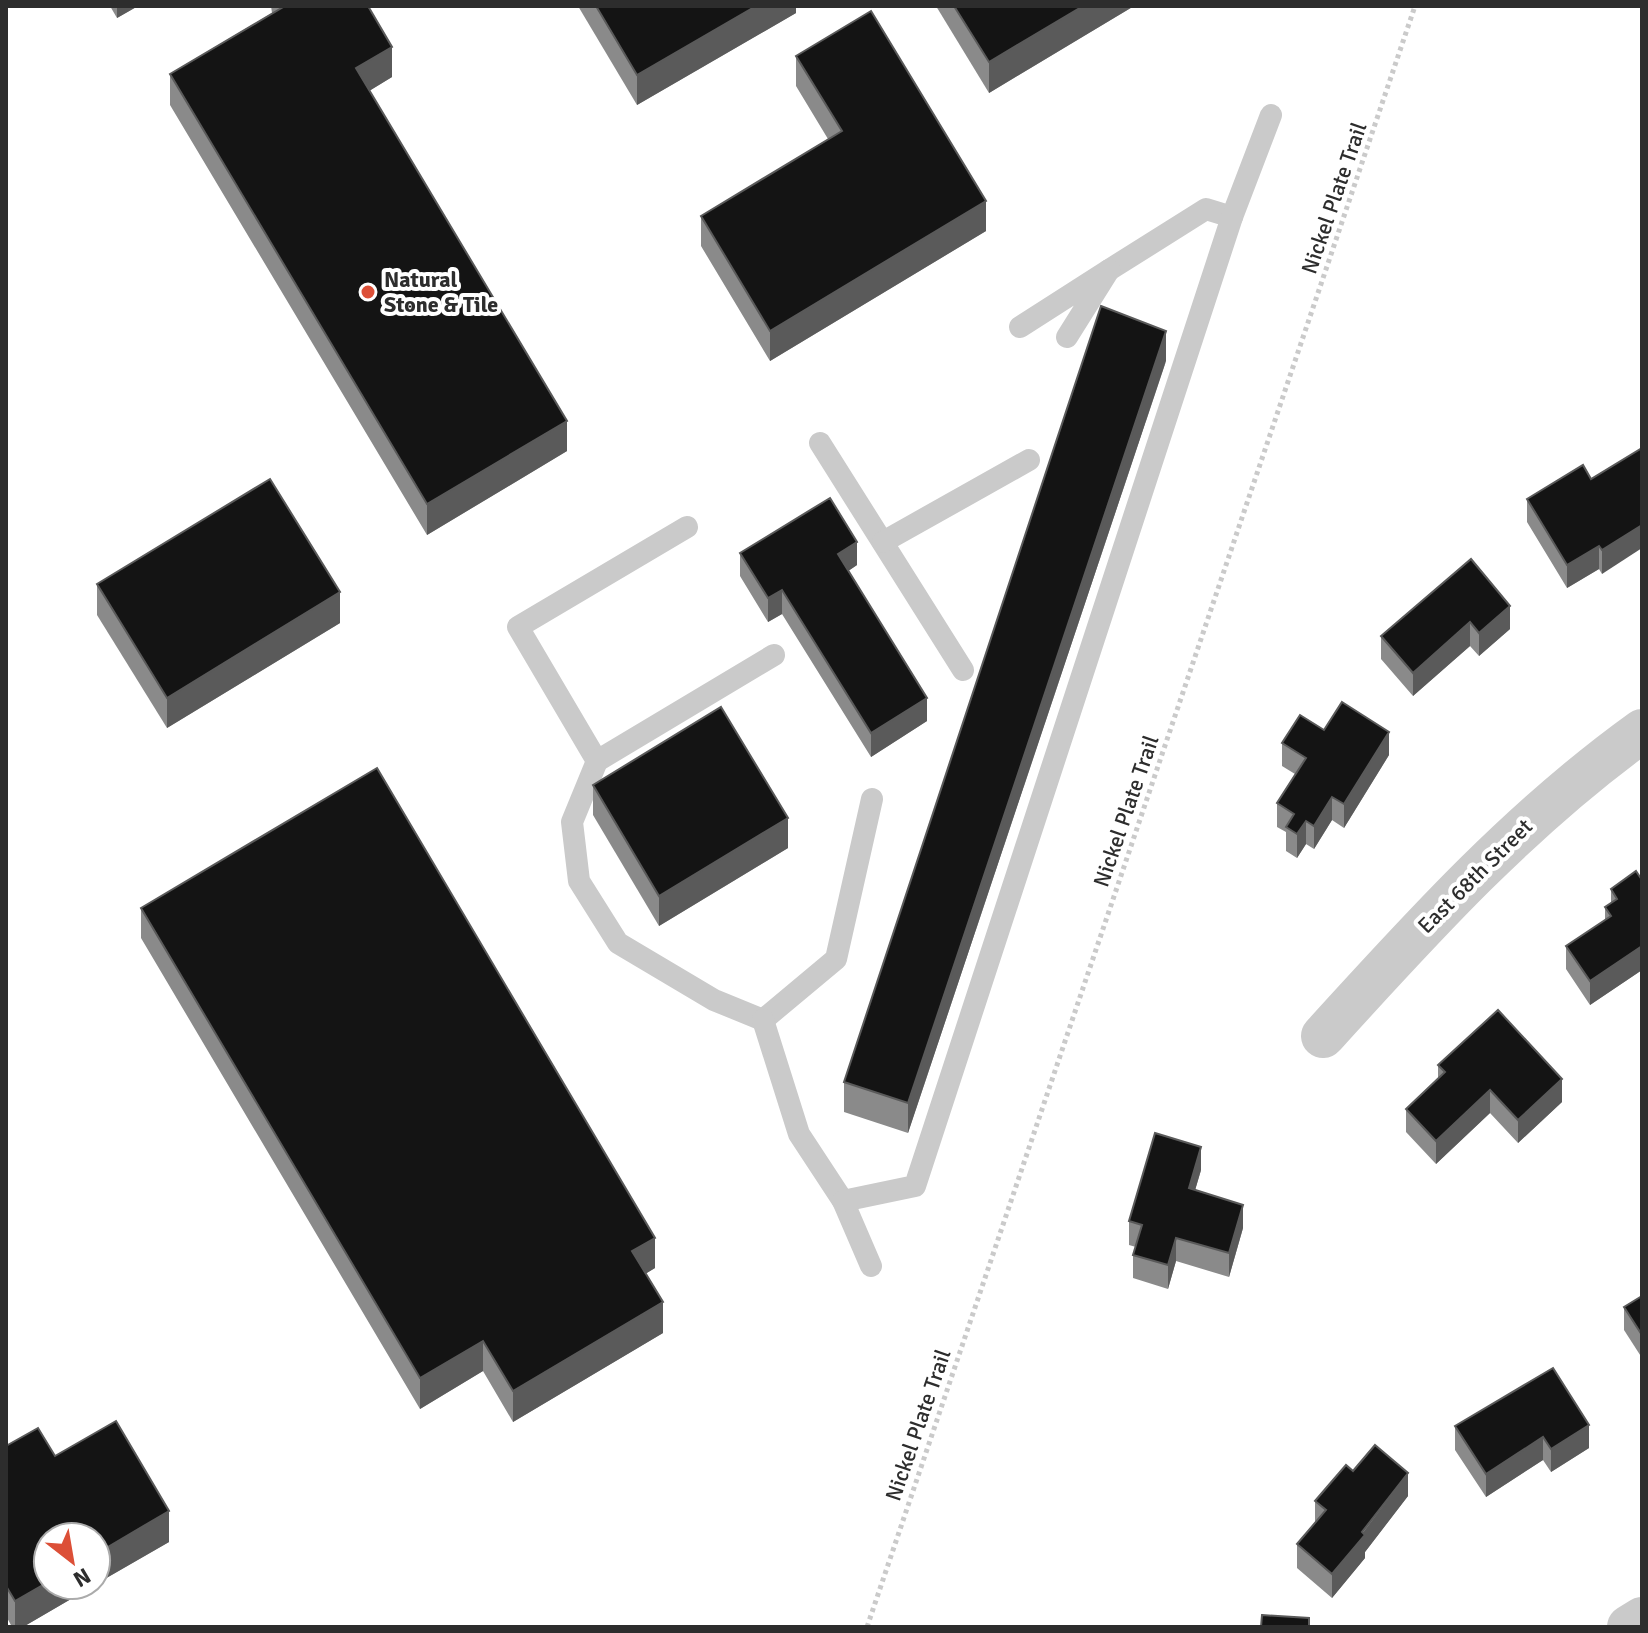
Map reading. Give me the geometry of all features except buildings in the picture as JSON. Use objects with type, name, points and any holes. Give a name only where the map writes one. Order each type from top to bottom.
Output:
[{"type":"street","name":"East 68th Street","points":[[1323,1036],[1447,899],[1546,806],[1642,731]]},
{"type":"street","points":[[1629,1627],[1642,1619]]},
{"type":"lane","points":[[843,1201],[915,1186],[1232,217],[1271,115]]},
{"type":"lane","points":[[1020,327],[1206,209],[1232,217]]},
{"type":"lane","points":[[1067,337],[1109,270]]},
{"type":"lane","points":[[820,443],[963,670]]},
{"type":"lane","points":[[883,542],[1029,460]]},
{"type":"lane","points":[[597,761],[518,627],[687,527]]},
{"type":"lane","points":[[763,1020],[714,1000],[618,943],[579,881],[572,822],[597,761],[774,655]]},
{"type":"lane","points":[[763,1020],[836,959],[872,799]]},
{"type":"lane","points":[[763,1020],[799,1134],[843,1201],[871,1266]]},
{"type":"path","name":"Nickel Plate Trail","points":[[867,1627],[1415,6]]},
{"type":"place","name":"Natural Stone & Tile","points":[[368,292]]}]
